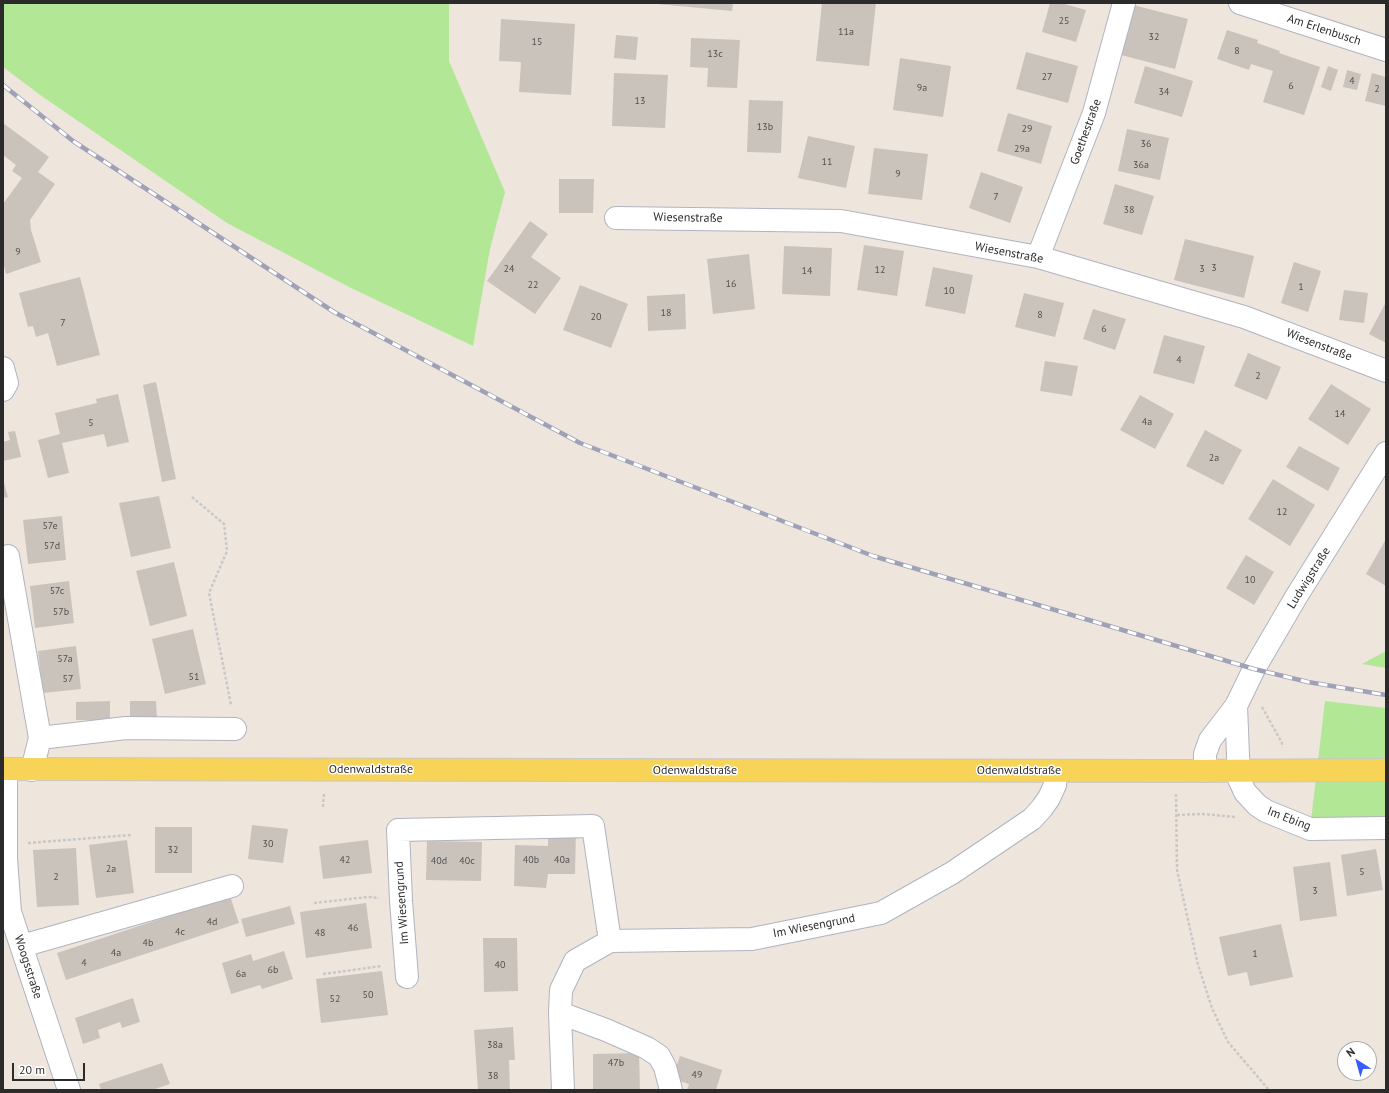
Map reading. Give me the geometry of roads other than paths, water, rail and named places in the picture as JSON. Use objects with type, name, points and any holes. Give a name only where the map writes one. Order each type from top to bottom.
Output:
[{"type":"main road","name":"Odenwaldstraße","points":[[5,769],[1056,771],[1386,770]]},
{"type":"street","name":"Goethestraße","points":[[1038,258],[1094,113],[1124,3]]},
{"type":"street","name":"Am Erlenbusch","points":[[1240,3],[1386,50]]},
{"type":"street","name":"Wiesenstraße","points":[[616,218],[841,220],[1038,258],[1244,317],[1386,371]]},
{"type":"street","points":[[3,368],[7,383],[3,390]]},
{"type":"street","name":"Ludwigstraße","points":[[1205,771],[1205,754],[1210,740],[1236,706],[1254,669],[1296,597],[1386,453]]},
{"type":"street","points":[[8,556],[40,738],[32,770]]},
{"type":"street","name":"Ludwigstraße","points":[[1236,706],[1238,771]]},
{"type":"street","points":[[40,738],[126,728],[235,729]]},
{"type":"street","name":"Woogsstraße","points":[[5,769],[6,844],[10,912],[69,1090]]},
{"type":"street","name":"Im Wiesengrund","points":[[563,1090],[560,1013],[561,990],[575,960],[610,941],[752,939],[880,914],[952,873],[1032,819],[1049,798],[1055,785],[1056,771]]},
{"type":"street","name":"Im Ebing","points":[[1238,771],[1242,788],[1257,805],[1266,811],[1310,829],[1386,828]]},
{"type":"street","name":"Im Wiesengrund","points":[[407,970],[401,901],[398,830],[593,826],[610,941]]},
{"type":"street","points":[[22,946],[232,886]]},
{"type":"street","points":[[560,1013],[606,1030],[647,1048],[659,1056],[665,1067],[671,1090]]},
{"type":"railway","points":[[3,85],[73,141],[334,312],[580,443],[873,556],[1254,669],[1308,682],[1386,695]]}]
